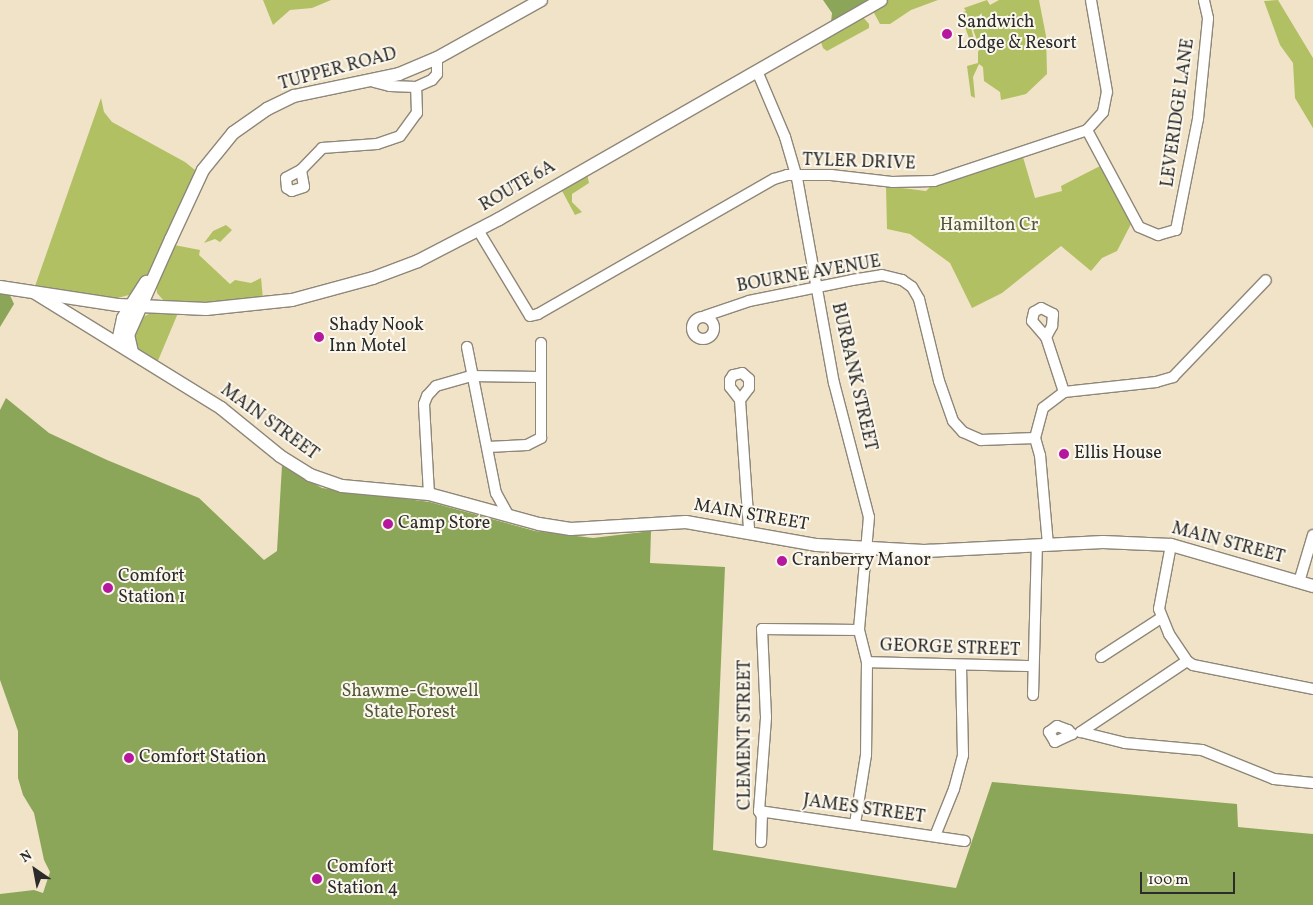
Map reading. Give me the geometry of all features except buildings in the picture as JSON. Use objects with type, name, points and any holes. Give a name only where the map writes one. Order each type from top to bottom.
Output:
[{"type":"main road","name":"TUPPER ROAD","points":[[135,307],[156,270],[203,170],[233,133],[267,109],[294,96],[374,82],[437,58],[541,0]]},
{"type":"main road","name":"ROUTE 6A","points":[[35,294],[135,307],[167,309],[246,306],[292,300],[348,286],[418,261],[478,230],[881,0]]},
{"type":"main road","name":"TUPPER ROAD","points":[[135,307],[152,283],[156,270]]},
{"type":"main road","points":[[152,283],[157,300],[167,309]]},
{"type":"main road","points":[[0,286],[35,294]]},
{"type":"main road","name":"MAIN STREET","points":[[35,294],[221,408],[280,456],[310,475],[367,490],[429,494],[509,516],[580,530],[686,522],[749,530],[817,545],[924,550],[1042,544],[1137,542],[1171,545],[1313,586]]},
{"type":"main road","points":[[129,350],[127,338],[135,307]]},
{"type":"street","points":[[1087,130],[1103,112],[1107,92],[1091,0]]},
{"type":"street","name":"LEVERIDGE LANE","points":[[1087,130],[1139,227],[1158,235],[1176,230],[1198,119],[1208,18],[1204,0]]},
{"type":"street","points":[[374,82],[390,86],[416,87],[432,80],[437,74],[437,58]]},
{"type":"street","name":"BURBANK STREET","points":[[756,72],[785,137],[797,178],[834,382],[864,492],[869,518],[868,548],[859,630]]},
{"type":"street","points":[[301,170],[322,148],[377,144],[400,136],[417,113],[416,87]]},
{"type":"street","name":"TYLER DRIVE","points":[[478,230],[530,316],[538,314],[774,179],[787,175],[797,178],[841,176],[892,182],[934,181],[1087,130]]},
{"type":"street","name":"BOURNE AVENUE","points":[[705,316],[741,303],[882,275],[902,280],[912,287],[919,299],[939,381],[952,421],[963,432],[981,440],[1035,438]]},
{"type":"street","points":[[1033,695],[1032,666],[1036,651],[1042,544],[1040,455],[1035,438],[1043,408],[1064,392],[1156,382],[1172,377],[1266,280]]},
{"type":"street","points":[[1046,337],[1064,392]]},
{"type":"street","points":[[488,447],[527,445],[541,438],[543,403],[539,378],[541,343]]},
{"type":"street","points":[[467,346],[471,376],[488,447],[496,493],[509,516]]},
{"type":"street","points":[[429,494],[424,404],[427,396],[436,386],[471,376],[539,378]]},
{"type":"street","points":[[740,400],[749,530]]},
{"type":"street","points":[[486,510],[496,493]]},
{"type":"street","points":[[1299,582],[1313,535]]},
{"type":"street","points":[[1171,545],[1159,609],[1161,618],[1187,661],[1193,665],[1313,689]]},
{"type":"street","points":[[1101,657],[1161,618]]},
{"type":"street","name":"CLEMENT STREET","points":[[761,842],[762,816],[759,811],[766,717],[762,630],[859,630]]},
{"type":"street","points":[[855,824],[866,755],[867,662],[859,630]]},
{"type":"street","points":[[1187,661],[1076,733],[1125,743],[1202,750],[1274,779],[1313,783]]},
{"type":"street","name":"GEORGE STREET","points":[[867,662],[962,666],[1032,666]]},
{"type":"street","points":[[935,836],[954,789],[963,756],[962,666]]},
{"type":"street","name":"JAMES STREET","points":[[759,811],[966,841]]},
{"type":"green space","points":[[263,0],[331,0],[312,8],[290,10],[273,25]]},
{"type":"green space","points":[[823,0],[871,0],[831,22],[832,13]]},
{"type":"green space","points":[[888,0],[938,0],[911,10],[890,24],[880,24],[873,11]]},
{"type":"green space","points":[[987,0],[990,5],[999,0],[1039,0],[1046,36],[1047,74],[1026,94],[1001,100],[1000,92],[984,81],[983,67],[979,64],[973,77],[975,98],[971,96],[967,66],[978,63],[978,52],[982,44],[977,40],[969,19],[974,40],[967,49],[966,45],[970,41],[960,13],[966,11],[964,8]]},
{"type":"green space","points":[[1278,0],[1313,58],[1313,128],[1295,98],[1293,63],[1280,45],[1264,1]]},
{"type":"green space","points":[[862,16],[869,24],[869,28],[827,51],[823,48],[821,42]]},
{"type":"green space","points":[[101,98],[104,112],[112,122],[185,162],[195,170],[195,174],[147,276],[129,295],[110,300],[34,289]]},
{"type":"green space","name":"Hamilton Cr","points":[[1023,157],[1035,198],[1062,191],[1061,186],[1100,166],[1131,224],[1117,251],[1102,258],[1091,271],[1061,246],[1002,293],[972,308],[950,263],[910,234],[887,229],[886,186],[926,191],[930,187]]},
{"type":"green space","points":[[587,174],[589,183],[572,194],[572,202],[582,212],[575,215],[561,189]]},
{"type":"green space","points":[[226,225],[232,230],[220,242],[215,239],[204,243],[213,231]]},
{"type":"green space","points":[[174,245],[200,250],[199,255],[230,284],[235,280],[251,283],[261,278],[263,299],[215,304],[164,301],[157,293],[156,282]]},
{"type":"green space","points":[[0,291],[9,293],[14,304],[0,327]]},
{"type":"green space","points":[[151,313],[178,313],[157,363],[133,347],[134,329],[143,317]]},
{"type":"green space","name":"Shawme-Crowell State Forest","points":[[6,398],[49,433],[107,460],[199,498],[264,560],[277,551],[282,465],[322,488],[430,502],[535,531],[593,538],[651,531],[650,563],[725,567],[713,850],[956,888],[992,782],[1237,804],[1238,827],[1313,834],[1313,905],[0,905],[0,894],[34,890],[43,893],[50,872],[44,860],[34,813],[23,795],[18,778],[18,731],[0,680],[0,410]]},
{"type":"place","name":"Sandwich Lodge & Resort","points":[[947,34]]},
{"type":"place","name":"Shady Nook Inn Motel","points":[[319,337]]},
{"type":"place","name":"Ellis House","points":[[1064,454]]},
{"type":"place","name":"Camp Store","points":[[388,524]]},
{"type":"place","name":"Cranberry Manor","points":[[782,561]]},
{"type":"place","name":"Comfort Station 1","points":[[108,588]]},
{"type":"place","name":"Comfort Station","points":[[129,758]]},
{"type":"place","name":"Comfort Station 4","points":[[317,879]]}]
